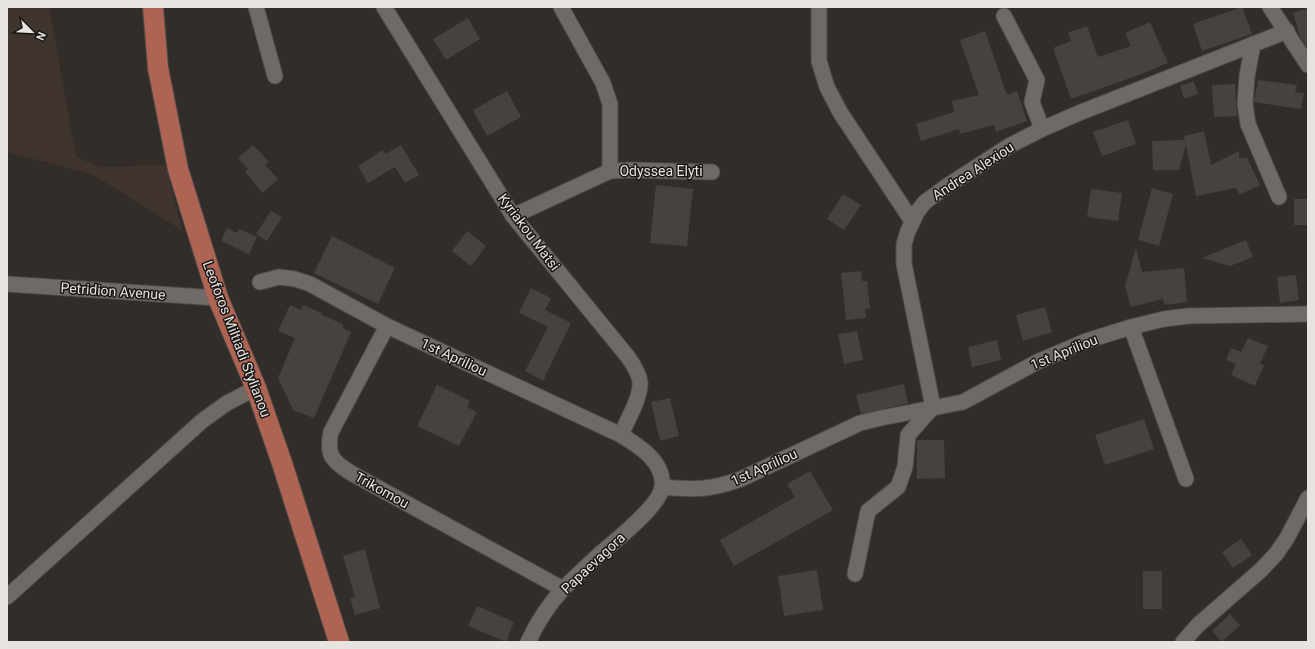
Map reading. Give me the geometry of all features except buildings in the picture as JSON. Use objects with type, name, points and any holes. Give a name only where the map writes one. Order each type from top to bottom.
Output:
[{"type":"main road","name":"Leoforos Miltiadi Stylianou","points":[[153,7],[158,68],[178,169],[218,298],[256,388],[308,543],[338,642]]},
{"type":"street","points":[[256,7],[275,76]]},
{"type":"street","name":"Kyriakou Matsi","points":[[384,7],[513,216],[628,357],[636,369],[640,382],[638,396],[621,435]]},
{"type":"street","name":"Odyssea Elyti","points":[[561,7],[603,83],[610,104],[610,171]]},
{"type":"street","points":[[819,7],[819,61],[827,87],[840,112],[912,221]]},
{"type":"street","points":[[1270,7],[1308,65]]},
{"type":"street","points":[[1004,16],[1037,80],[1032,102],[1042,129]]},
{"type":"street","name":"Andrea Alexiou","points":[[933,407],[904,264],[904,244],[908,231],[912,221],[925,202],[946,186],[1010,146],[1042,129],[1086,110],[1287,31]]},
{"type":"street","points":[[1253,44],[1247,76],[1245,104],[1248,124],[1279,196]]},
{"type":"street","name":"Odyssea Elyti","points":[[513,216],[610,171],[712,172]]},
{"type":"street","name":"1st Apriliou","points":[[260,282],[279,277],[295,279],[310,284],[387,326],[621,435],[638,445],[650,456],[658,467],[662,487],[689,490],[722,486],[741,479],[860,424],[881,418],[962,402],[1037,362],[1086,341],[1131,327],[1164,319],[1188,316],[1308,314]]},
{"type":"street","name":"Petridion Avenue","points":[[7,284],[218,298]]},
{"type":"street","name":"Trikomou","points":[[387,326],[331,432],[328,444],[331,456],[337,464],[350,473],[563,589]]},
{"type":"street","points":[[1131,327],[1186,479]]},
{"type":"street","points":[[7,597],[202,421],[227,404],[256,388]]},
{"type":"street","points":[[855,574],[868,511],[898,487],[905,467],[908,434],[933,407]]},
{"type":"street","name":"Papaevagora","points":[[528,642],[549,607],[563,589],[649,510],[660,494],[662,487]]},
{"type":"street","points":[[1183,642],[1198,625],[1261,570],[1276,554],[1287,538],[1308,498]]},
{"type":"shaded area","points":[[7,7],[49,7],[76,157],[101,167],[166,165],[182,230],[92,174],[7,152]]}]
